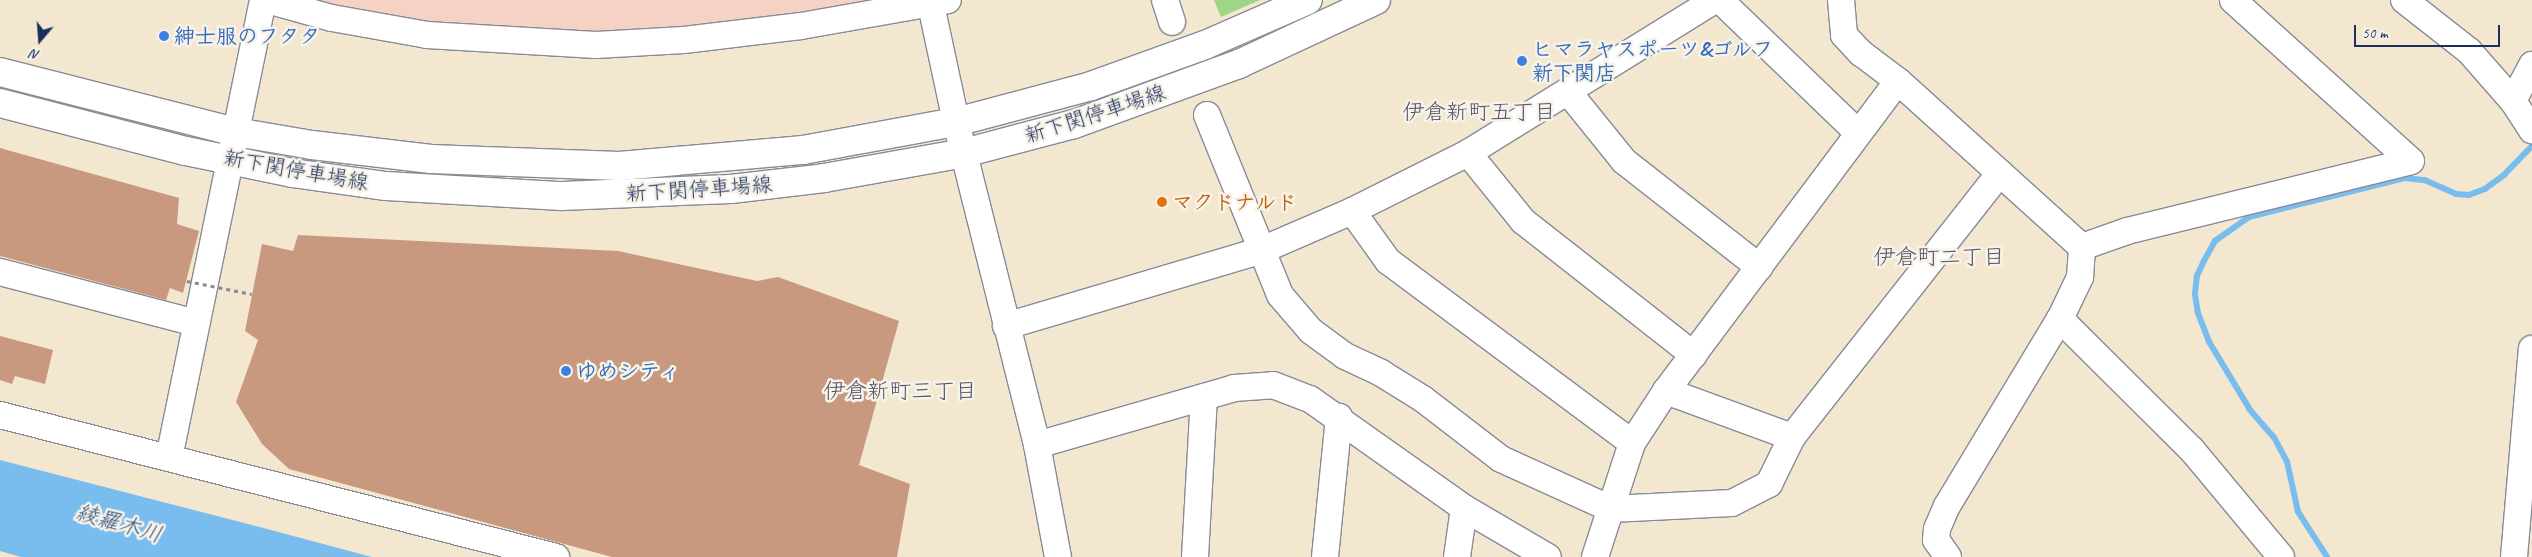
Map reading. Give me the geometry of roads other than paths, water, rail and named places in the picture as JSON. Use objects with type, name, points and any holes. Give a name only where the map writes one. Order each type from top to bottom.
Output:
[{"type":"main road","name":"新下関停車場線","points":[[0,72],[236,132],[431,159],[618,166],[803,150],[956,122],[1091,86],[1204,45],[1308,0]]},
{"type":"main road","name":"新下関停車場線","points":[[0,103],[186,151],[292,172],[386,186],[562,196],[730,189],[824,178],[964,153],[1074,124],[1151,98],[1238,64],[1376,0]]},
{"type":"street","points":[[169,458],[262,0]]},
{"type":"street","points":[[267,0],[332,18],[427,35],[596,45],[684,40],[940,3],[956,122],[1037,445],[1058,557]]},
{"type":"street","points":[[1006,326],[1262,250],[1352,211],[1468,153],[1569,93],[1715,0]]},
{"type":"street","points":[[1720,0],[1858,134]]},
{"type":"street","points":[[1841,0],[1844,35],[1898,81],[2082,247]]},
{"type":"street","points":[[2082,247],[2127,231],[2411,161],[2233,0]]},
{"type":"street","points":[[2404,0],[2469,51],[2514,101],[2532,129]]},
{"type":"street","points":[[2514,101],[2532,65]]},
{"type":"street","points":[[1595,557],[1632,443],[1666,391],[1898,81]]},
{"type":"street","points":[[1569,93],[1624,161],[1760,267]]},
{"type":"street","points":[[1207,115],[1280,295],[1311,331],[1345,356],[1381,373],[1423,399],[1501,459],[1611,509],[1732,503],[1769,484],[1792,437],[2000,173]]},
{"type":"street","points":[[1468,153],[1523,221],[1694,355]]},
{"type":"street","points":[[1352,211],[1388,261],[1632,443]]},
{"type":"street","points":[[1948,557],[1936,540],[1937,529],[1947,506],[2060,319],[2080,277],[2082,247]]},
{"type":"street","points":[[0,272],[196,323]]},
{"type":"street","points":[[2060,319],[2192,450],[2281,557]]},
{"type":"street","points":[[2514,557],[2532,349]]},
{"type":"street","points":[[1037,445],[1234,388],[1273,385],[1310,399],[1339,417],[1464,508],[1548,557]]},
{"type":"street","points":[[1666,391],[1792,437]]},
{"type":"street","points":[[1195,557],[1204,397]]},
{"type":"street","points":[[0,415],[556,557]]},
{"type":"street","points":[[1325,557],[1339,417]]},
{"type":"street","points":[[1457,557],[1464,508]]},
{"type":"water","name":"綾羅木川","points":[[0,460],[372,557],[21,557],[0,551]]},
{"type":"waterway","points":[[2327,557],[2298,512],[2287,462],[2274,438],[2250,410],[2209,342],[2198,314],[2195,294],[2197,276],[2204,261],[2215,241],[2249,217],[2405,178],[2425,180],[2456,194],[2469,195],[2485,189],[2504,175],[2532,146]]},
{"type":"place","name":"紳士服のフタタ","points":[[164,36]]},
{"type":"place","name":"ヒマラヤスポーツ&ゴルフ 新下関店","points":[[1522,61]]},
{"type":"place","name":"マクドナルド","points":[[1162,202]]},
{"type":"place","name":"ゆめシティ","points":[[566,371]]},
{"type":"district","name":"伊倉新町五丁目","points":[[1479,113]]},
{"type":"district","name":"伊倉町二丁目","points":[[1939,258]]},
{"type":"district","name":"伊倉新町三丁目","points":[[900,392]]}]
